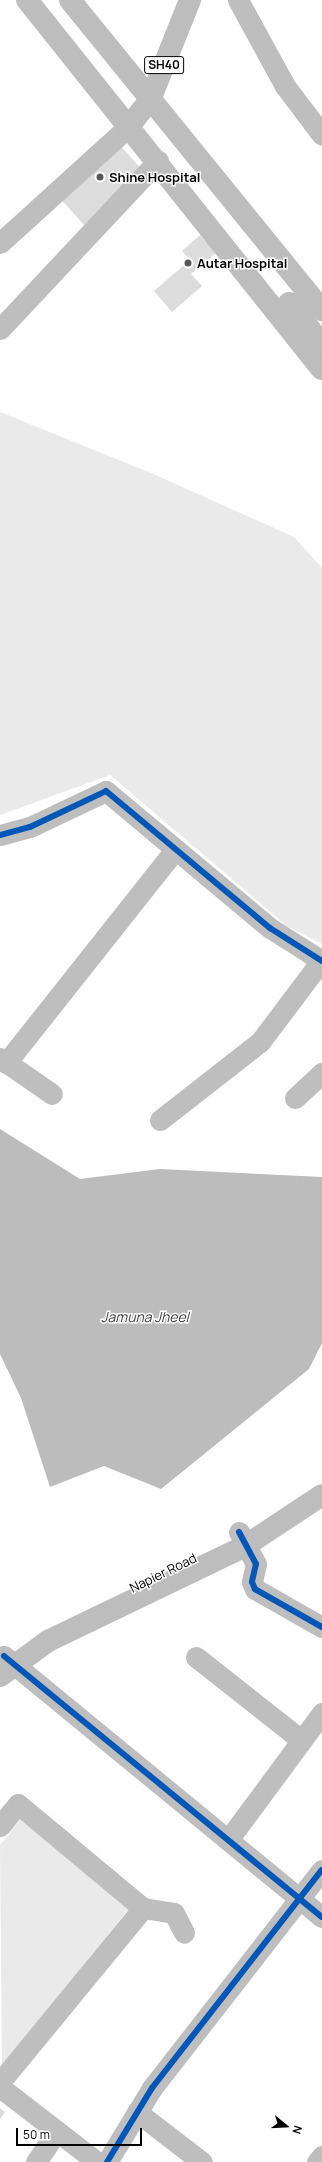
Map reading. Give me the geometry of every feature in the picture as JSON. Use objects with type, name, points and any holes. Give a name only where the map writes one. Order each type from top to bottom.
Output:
[{"type":"main road","points":[[27,0],[158,161],[322,369]]},
{"type":"main road","points":[[45,0],[322,344]]},
{"type":"main road","points":[[70,0],[322,310]]},
{"type":"main road","name":"SH40","points":[[129,126],[150,100],[190,0]]},
{"type":"main road","name":"Napier Road","points":[[5,1664],[35,1635],[192,1560],[242,1539],[322,1481]]},
{"type":"main road","points":[[242,1539],[322,1495]]},
{"type":"street","points":[[238,0],[285,86],[322,135]]},
{"type":"street","points":[[0,243],[129,126]]},
{"type":"street","points":[[0,328],[158,161]]},
{"type":"street","points":[[0,834],[30,827],[106,791],[270,928],[321,961],[260,1042],[160,1120]]},
{"type":"street","points":[[52,1094],[3,1061],[176,850]]},
{"type":"street","points":[[295,1098],[322,1073]]},
{"type":"street","points":[[242,1539],[256,1564],[252,1582],[255,1589],[322,1627]]},
{"type":"street","points":[[196,1657],[301,1740]]},
{"type":"street","points":[[5,1664],[228,1840],[322,1917]]},
{"type":"street","points":[[228,1840],[322,1713]]},
{"type":"street","points":[[0,1826],[18,1804],[144,1908],[174,1913],[184,1933]]},
{"type":"street","points":[[107,2162],[152,2088],[322,1870]]},
{"type":"street","points":[[0,2082],[144,1908]]},
{"type":"street","points":[[0,2087],[97,2162]]},
{"type":"street","points":[[137,2112],[202,2162]]},
{"type":"street","points":[[36,2162],[57,2131]]},
{"type":"street","points":[[317,2162],[322,2156]]},
{"type":"shaded area","points":[[0,412],[151,473],[294,537],[322,568],[322,944],[287,926],[110,775],[0,815]]},
{"type":"shaded area","points":[[21,1819],[130,1907],[2,2067],[0,1845]]},
{"type":"water","name":"Jamuna Jheel","points":[[0,1129],[80,1179],[160,1169],[322,1177],[322,1343],[309,1369],[161,1489],[104,1466],[50,1487],[21,1398],[0,1354]]},
{"type":"building","points":[[116,141],[144,172],[85,226],[57,195]]},
{"type":"building","points":[[200,235],[216,253],[191,274],[202,286],[172,312],[154,291],[190,260],[182,251]]},
{"type":"building","points":[[0,2108],[5,2112],[0,2119]]},
{"type":"cycle path","points":[[0,835],[30,827],[106,791],[270,928],[322,961]]},
{"type":"cycle path","points":[[239,1532],[256,1564],[252,1582],[255,1589],[322,1627]]},
{"type":"cycle path","points":[[4,1656],[322,1917]]},
{"type":"cycle path","points":[[107,2162],[152,2088],[322,1870]]},
{"type":"place","name":"Shine Hospital","points":[[100,177]]},
{"type":"place","name":"Autar Hospital","points":[[188,263]]}]
